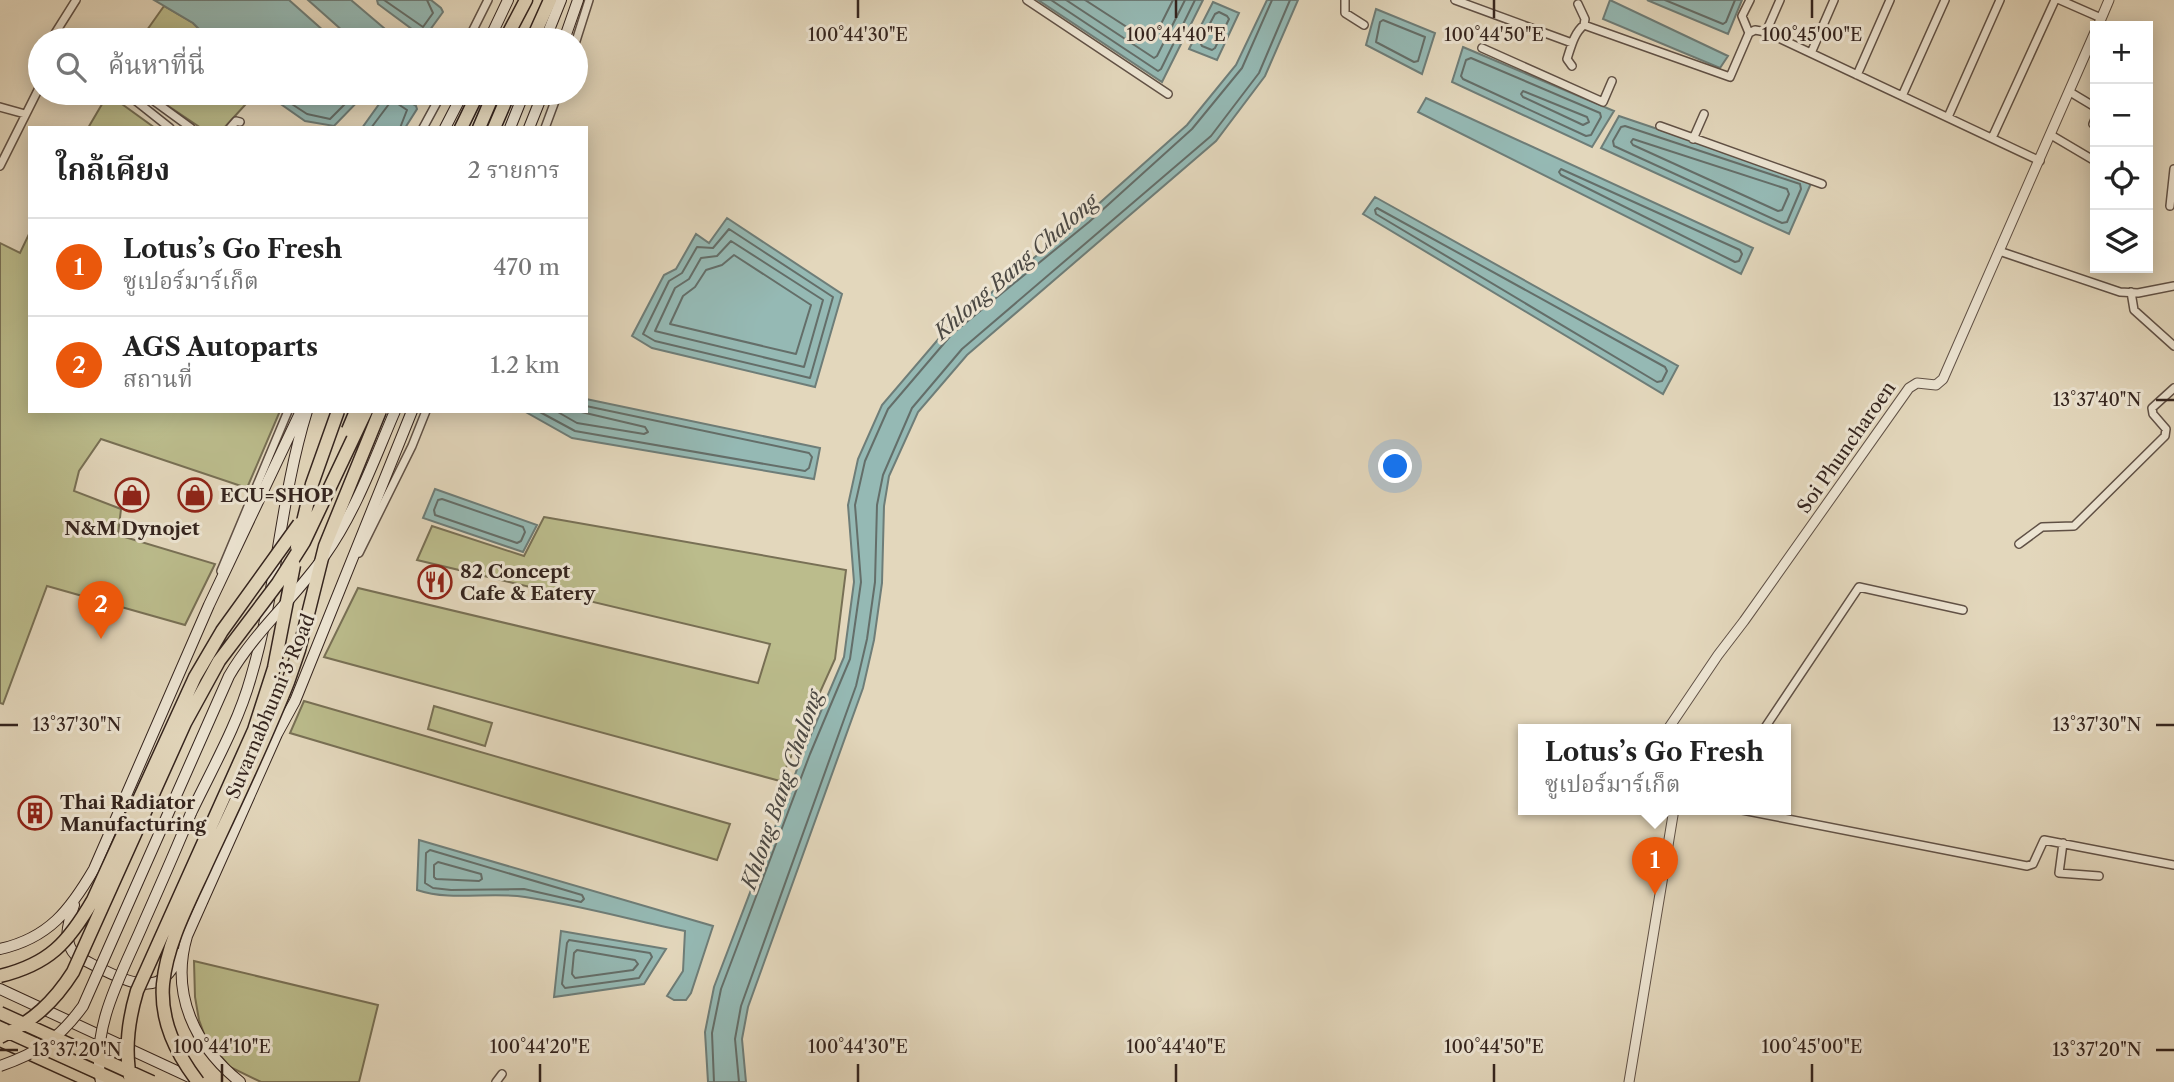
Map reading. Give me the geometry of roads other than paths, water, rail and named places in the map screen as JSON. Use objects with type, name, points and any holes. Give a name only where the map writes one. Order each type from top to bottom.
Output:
[{"type":"highway","points":[[512,28],[528,0]]},
{"type":"highway","points":[[519,28],[528,0]]},
{"type":"highway","points":[[537,28],[550,0]]},
{"type":"highway","points":[[462,126],[472,105]]},
{"type":"highway","points":[[480,126],[489,105]]},
{"type":"highway","points":[[495,126],[504,105]]},
{"type":"highway","points":[[131,1082],[128,1069],[128,1033],[136,991],[244,755],[261,711],[274,668],[300,527],[337,413]]},
{"type":"highway","points":[[0,976],[28,968],[50,956],[78,926],[93,901],[195,677],[230,619],[300,521],[324,482],[355,413]]},
{"type":"highway","points":[[0,1039],[35,1018],[52,1002],[73,972],[185,723],[226,650],[278,583],[304,542],[365,413]]},
{"type":"highway","points":[[200,1082],[178,1053],[166,1022],[163,983],[168,957],[185,912],[288,682],[299,650],[325,546],[379,413]]},
{"type":"highway","points":[[0,1013],[151,1082]]},
{"type":"highway","points":[[0,1028],[119,1082]]},
{"type":"highway","points":[[0,1039],[90,1082]]},
{"type":"main road","points":[[495,28],[508,0]]},
{"type":"main road","points":[[550,28],[562,0]]},
{"type":"main road","points":[[568,28],[578,0]]},
{"type":"main road","points":[[446,126],[457,105]]},
{"type":"main road","points":[[511,126],[519,105]]},
{"type":"main road","points":[[530,126],[538,105]]},
{"type":"main road","points":[[183,950],[168,975],[146,986],[131,982],[76,956],[70,949],[66,935],[75,901],[99,856],[209,605],[300,413]]},
{"type":"main road","points":[[102,1082],[99,1071],[99,1044],[109,1006],[251,676],[274,574],[291,466],[306,413]]},
{"type":"main road","points":[[0,1066],[35,1053],[63,1032],[83,1006],[229,676],[242,653],[311,573],[340,532],[394,413]]},
{"type":"main road","name":"Suvarnabhumi 3 Road","points":[[240,1082],[219,1064],[192,1024],[181,986],[183,950],[277,734],[295,701],[411,413]]},
{"type":"main road","points":[[0,948],[20,943],[44,931],[75,901]]},
{"type":"main road","points":[[0,989],[200,1082]]},
{"type":"street","points":[[58,28],[76,0]]},
{"type":"street","points":[[474,28],[488,0]]},
{"type":"street","points":[[580,28],[589,0]]},
{"type":"street","points":[[1027,0],[1168,94]]},
{"type":"street","points":[[1345,0],[1345,13],[1364,25]]},
{"type":"street","points":[[1455,0],[1572,43]]},
{"type":"street","points":[[1749,33],[1742,16],[1750,0]]},
{"type":"street","points":[[1766,32],[1780,0]]},
{"type":"street","points":[[1811,53],[1835,0]]},
{"type":"street","points":[[1857,75],[1890,0]]},
{"type":"street","points":[[1902,96],[1945,0]]},
{"type":"street","points":[[1948,117],[2000,0]]},
{"type":"street","points":[[1992,138],[2058,0],[2097,21]]},
{"type":"street","points":[[2099,21],[2109,0]]},
{"type":"street","points":[[1572,66],[1567,60],[1572,43],[1585,19],[1578,4]]},
{"type":"street","points":[[1584,25],[1730,78],[1749,33],[1755,30],[1766,32],[2040,161]]},
{"type":"street","name":"Soi Phuncharoen","points":[[1671,724],[1909,388],[1917,383],[1936,385],[1943,379],[2090,45]]},
{"type":"street","points":[[1482,48],[1603,102],[1612,81]]},
{"type":"street","points":[[2070,92],[2090,104]]},
{"type":"street","points":[[0,166],[30,105]]},
{"type":"street","points":[[141,105],[167,126]]},
{"type":"street","points":[[159,105],[188,126]]},
{"type":"street","points":[[424,126],[435,105]]},
{"type":"street","points":[[546,126],[554,105]]},
{"type":"street","points":[[0,107],[25,114]]},
{"type":"street","points":[[1693,139],[1704,114]]},
{"type":"street","points":[[232,126],[236,121],[240,122]]},
{"type":"street","points":[[1660,126],[1822,184]]},
{"type":"street","points":[[2051,135],[2090,158]]},
{"type":"street","points":[[2170,206],[2174,169]]},
{"type":"street","points":[[1999,251],[2120,292],[2174,286]]},
{"type":"street","points":[[2131,292],[2134,310],[2174,346]]},
{"type":"street","points":[[2019,544],[2042,527],[2074,526],[2165,436],[2166,429],[2153,414],[2152,408],[2174,388]]},
{"type":"street","points":[[209,605],[230,544],[287,413]]},
{"type":"street","points":[[330,612],[412,446],[425,413]]},
{"type":"street","points":[[1767,724],[1859,587],[1963,610]]},
{"type":"street","points":[[1629,1082],[1673,815]]},
{"type":"street","points":[[1767,815],[2026,866],[2033,864],[2044,840],[2174,865]]},
{"type":"street","points":[[2063,844],[2059,873],[2099,876]]},
{"type":"street","points":[[496,1082],[502,1074]]},
{"type":"water","points":[[154,0],[289,0],[320,28],[198,28]]},
{"type":"water","points":[[308,0],[351,0],[384,28],[340,28]]},
{"type":"water","points":[[377,0],[431,0],[443,12],[431,28],[410,28],[378,4]]},
{"type":"water","points":[[1038,0],[1203,0],[1162,82]]},
{"type":"water","points":[[1267,0],[1298,0],[1265,76],[1216,141],[967,355],[918,412],[889,476],[884,506],[882,583],[874,640],[863,688],[748,1007],[742,1039],[746,1082],[708,1082],[705,1032],[714,987],[804,751],[844,657],[854,582],[848,505],[858,459],[882,405],[947,329],[1085,216],[1187,125],[1236,65]]},
{"type":"water","points":[[1610,0],[1728,56],[1720,68],[1603,19]]},
{"type":"water","points":[[1647,0],[1742,0],[1728,34]]},
{"type":"water","points":[[1213,2],[1239,13],[1217,60],[1189,49]]},
{"type":"water","points":[[1376,9],[1435,33],[1422,74],[1366,45]]},
{"type":"water","points":[[1463,47],[1614,111],[1592,147],[1452,82]]},
{"type":"water","points":[[1426,98],[1753,248],[1741,274],[1418,112]]},
{"type":"water","points":[[282,105],[354,105],[334,126],[305,121]]},
{"type":"water","points":[[378,105],[416,106],[417,109],[406,126],[363,126]]},
{"type":"water","points":[[1619,116],[1812,181],[1789,234],[1601,148]]},
{"type":"water","points":[[1375,197],[1678,366],[1663,394],[1363,214]]},
{"type":"water","points":[[727,218],[842,294],[815,387],[652,348],[632,336],[664,275],[676,269],[696,234],[709,243]]},
{"type":"water","points":[[588,399],[820,448],[814,479],[572,438],[528,413],[588,413]]},
{"type":"water","points":[[435,489],[537,525],[523,552],[423,518]]},
{"type":"water","points":[[419,840],[713,926],[691,993],[686,1000],[674,1000],[667,996],[683,971],[685,931],[585,908],[512,895],[458,896],[417,890]]},
{"type":"water","points":[[561,931],[666,949],[644,984],[554,997]]},
{"type":"place","name":"N&M Dynojet","points":[[132,495]]},
{"type":"place","name":"ECU=SHOP","points":[[195,495]]},
{"type":"place","name":"82 Concept Cafe & Eatery","points":[[435,582]]},
{"type":"place","name":"AGS Autoparts","points":[[101,639]]},
{"type":"place","name":"Thai Radiator Manufacturing","points":[[35,813]]},
{"type":"place","name":"Lotus’s Go Fresh","points":[[1655,895]]},
{"type":"water label","name":"Khlong Bang Chalong","points":[[1016,267]]},
{"type":"water label","name":"Khlong Bang Chalong","points":[[782,790]]}]
